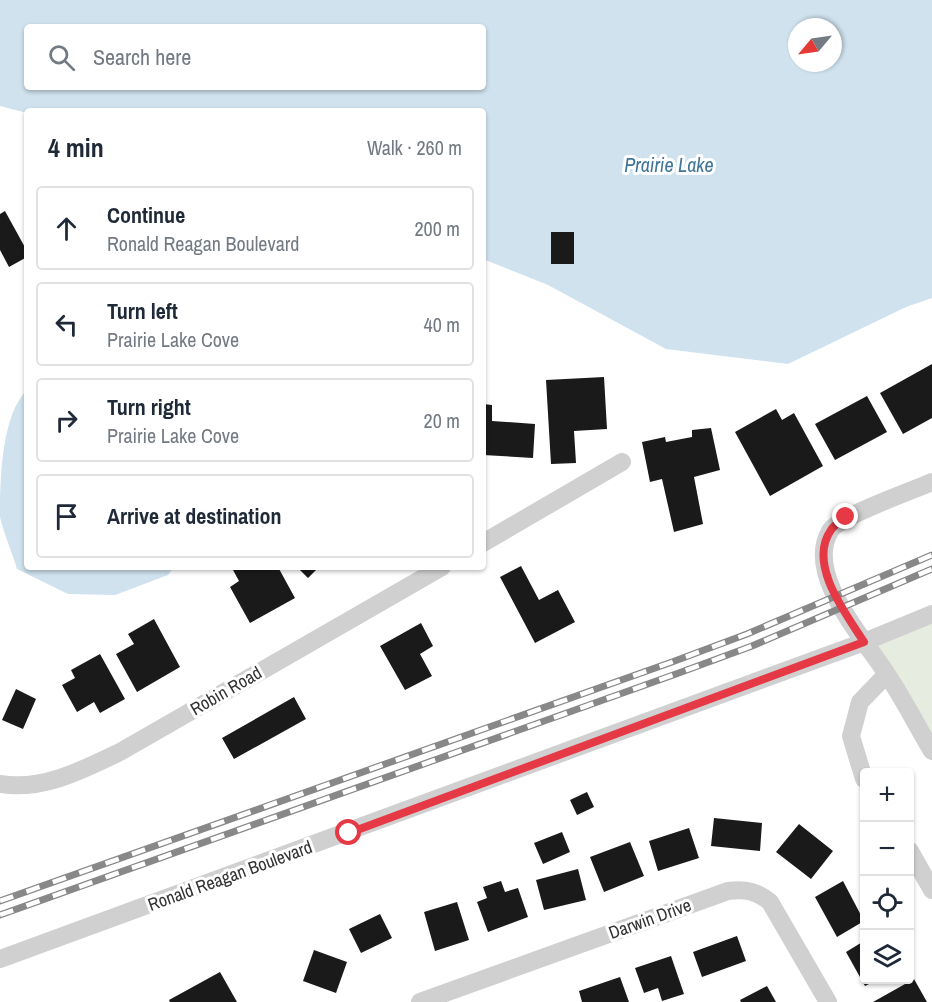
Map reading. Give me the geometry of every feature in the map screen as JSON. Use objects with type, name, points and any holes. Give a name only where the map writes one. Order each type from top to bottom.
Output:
[{"type":"street","points":[[486,541],[622,462]]},
{"type":"street","points":[[932,482],[846,517],[831,530],[823,554],[828,577],[842,608],[887,674],[932,751]]},
{"type":"street","name":"Robin Road","points":[[0,784],[51,781],[94,765],[437,570]]},
{"type":"street","name":"Ronald Reagan Boulevard","points":[[0,959],[864,642],[932,614]]},
{"type":"street","points":[[861,768],[851,736],[860,702],[887,674]]},
{"type":"street","points":[[914,859],[932,890]]},
{"type":"street","name":"Darwin Drive","points":[[420,1002],[728,891],[743,889],[759,893],[770,902],[828,1002]]},
{"type":"shaded area","points":[[932,608],[932,754],[864,642]]},
{"type":"water","name":"Prairie Lake","points":[[0,0],[932,0],[932,298],[906,307],[788,364],[666,349],[548,285],[486,260],[486,108],[24,108],[24,112],[0,106]]},
{"type":"water","points":[[24,394],[24,570],[172,570],[168,575],[115,595],[68,594],[17,569],[0,517],[4,450],[7,432],[18,401]]},
{"type":"building","points":[[5,211],[24,246],[24,259],[9,267],[0,250],[0,214]]},
{"type":"building","points":[[551,232],[574,232],[574,264],[551,264]]},
{"type":"building","points":[[932,364],[932,418],[903,434],[880,393]]},
{"type":"building","points":[[604,377],[607,429],[574,431],[576,463],[551,464],[546,380]]},
{"type":"building","points":[[867,396],[887,432],[835,460],[815,424]]},
{"type":"building","points":[[486,404],[492,405],[492,421],[535,424],[533,458],[486,455]]},
{"type":"building","points":[[776,409],[782,420],[794,413],[823,466],[770,496],[735,432]]},
{"type":"building","points":[[711,428],[720,470],[694,477],[703,524],[674,532],[662,479],[650,482],[642,442],[665,437],[666,442],[692,437],[692,430]]},
{"type":"building","points":[[521,566],[539,600],[558,590],[575,622],[535,643],[500,577]]},
{"type":"building","points":[[233,570],[280,570],[295,598],[250,623],[230,587],[239,581]]},
{"type":"building","points":[[300,570],[316,570],[308,578]]},
{"type":"building","points":[[154,619],[180,667],[137,692],[116,654],[134,644],[128,634]]},
{"type":"building","points":[[421,623],[433,646],[420,654],[432,676],[405,690],[380,646]]},
{"type":"building","points":[[100,654],[125,699],[100,713],[94,702],[77,712],[62,685],[75,678],[71,670]]},
{"type":"building","points":[[16,689],[36,699],[23,729],[2,720]]},
{"type":"building","points":[[294,697],[306,719],[234,759],[222,738]]},
{"type":"building","points":[[587,792],[594,807],[577,815],[570,800]]},
{"type":"building","points":[[714,818],[762,823],[760,851],[711,846]]},
{"type":"building","points":[[799,824],[833,851],[811,879],[776,852]]},
{"type":"building","points":[[689,828],[699,858],[658,871],[649,841]]},
{"type":"building","points":[[562,832],[570,852],[543,864],[534,843]]},
{"type":"building","points":[[630,842],[644,876],[604,892],[590,857]]},
{"type":"building","points":[[578,869],[586,900],[544,910],[536,880]]},
{"type":"building","points":[[501,881],[505,892],[518,888],[528,917],[488,932],[477,902],[487,898],[483,887]]},
{"type":"building","points":[[843,881],[860,913],[860,923],[837,937],[815,897]]},
{"type":"building","points":[[457,902],[469,940],[435,951],[424,912]]},
{"type":"building","points":[[380,914],[392,938],[361,953],[349,929]]},
{"type":"building","points":[[737,936],[746,961],[702,977],[693,952]]},
{"type":"building","points":[[860,943],[860,977],[846,952]]},
{"type":"building","points":[[314,950],[347,962],[336,993],[303,981]]},
{"type":"building","points":[[671,956],[684,994],[662,1001],[658,988],[644,993],[635,968]]},
{"type":"building","points":[[220,972],[237,1002],[170,1002],[169,1000]]},
{"type":"building","points":[[620,977],[629,1002],[582,1002],[579,991]]},
{"type":"building","points":[[914,979],[927,1002],[873,1002],[905,984],[914,984]]},
{"type":"building","points":[[767,986],[776,1002],[741,1002],[740,1000]]},
{"type":"railway","points":[[0,901],[672,662],[747,634],[932,555]]},
{"type":"railway","points":[[0,915],[752,646],[932,569]]},
{"type":"route","points":[[349,833],[864,642],[842,608],[828,577],[823,554],[831,530],[846,517]]}]
